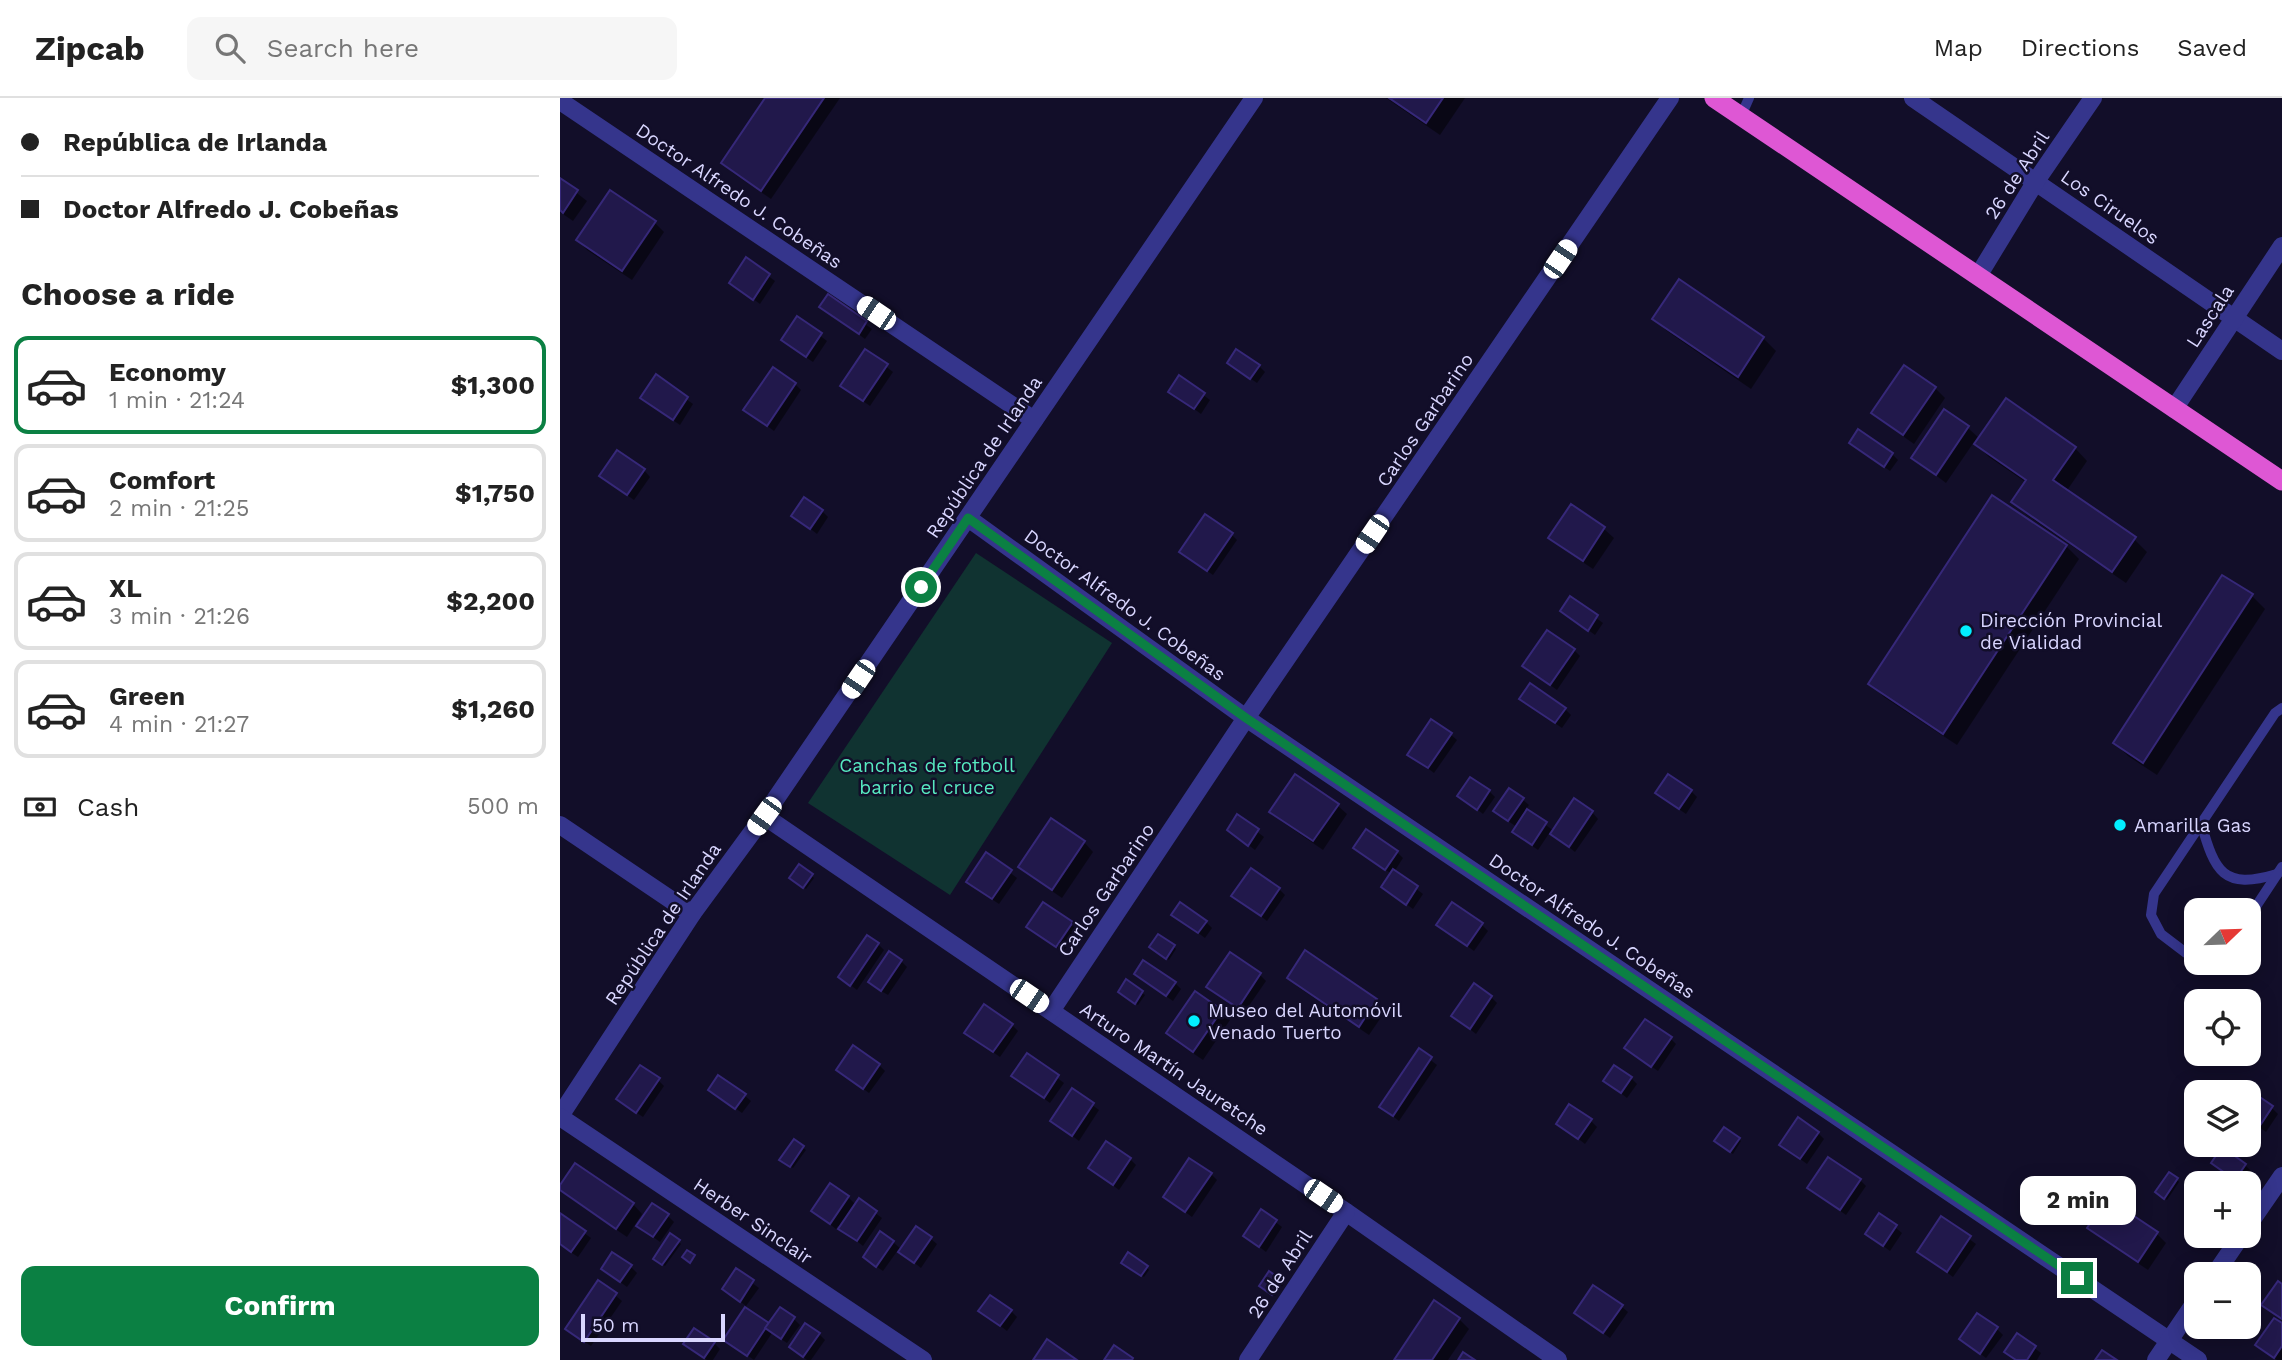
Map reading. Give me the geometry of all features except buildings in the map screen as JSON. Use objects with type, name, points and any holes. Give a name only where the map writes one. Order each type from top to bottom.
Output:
[{"type":"highway","points":[[1714,98],[1745,107],[1978,276],[2282,481]]},
{"type":"street","name":"República de Irlanda","points":[[560,1117],[692,914],[764,816],[1254,98]]},
{"type":"street","name":"Carlos Garbarino","points":[[1051,1010],[1246,718],[1670,98]]},
{"type":"street","name":"Los Ciruelos","points":[[1913,98],[2282,351]]},
{"type":"street","name":"26 de Abril","points":[[1978,276],[2036,181],[2093,98]]},
{"type":"street","name":"Doctor Alfredo J. Cobeñas","points":[[560,101],[1034,419]]},
{"type":"street","name":"Lascala","points":[[2175,409],[2282,246]]},
{"type":"street","name":"Doctor Alfredo J. Cobeñas","points":[[968,518],[1246,718],[2199,1360]]},
{"type":"street","name":"Arturo Martín Jauretche","points":[[764,816],[1346,1212],[1558,1360]]},
{"type":"street","points":[[560,825],[692,914]]},
{"type":"street","name":"Herber Sinclair","points":[[560,1117],[923,1360]]},
{"type":"street","points":[[2261,1207],[2282,1176]]},
{"type":"street","name":"26 de Abril","points":[[1248,1360],[1346,1212]]},
{"type":"street","points":[[2156,1360],[2184,1318]]},
{"type":"lane","points":[[2184,951],[2161,934],[2151,915],[2154,894],[2275,713],[2282,708]]},
{"type":"lane","points":[[2201,823],[2210,855],[2224,874],[2237,880],[2257,880],[2280,870]]},
{"type":"lane","points":[[2261,898],[2280,870]]},
{"type":"green space","name":"Canchas de fotboll barrio el cruce","points":[[976,553],[1112,643],[950,895],[808,803]]},
{"type":"place","name":"Dirección Provincial de Vialidad","points":[[1966,631]]},
{"type":"place","name":"Amarilla Gas","points":[[2120,825]]},
{"type":"place","name":"Museo del Automóvil Venado Tuerto","points":[[1194,1021]]},
{"type":"route","points":[[921,587],[968,518],[1246,718],[2077,1278]]}]
